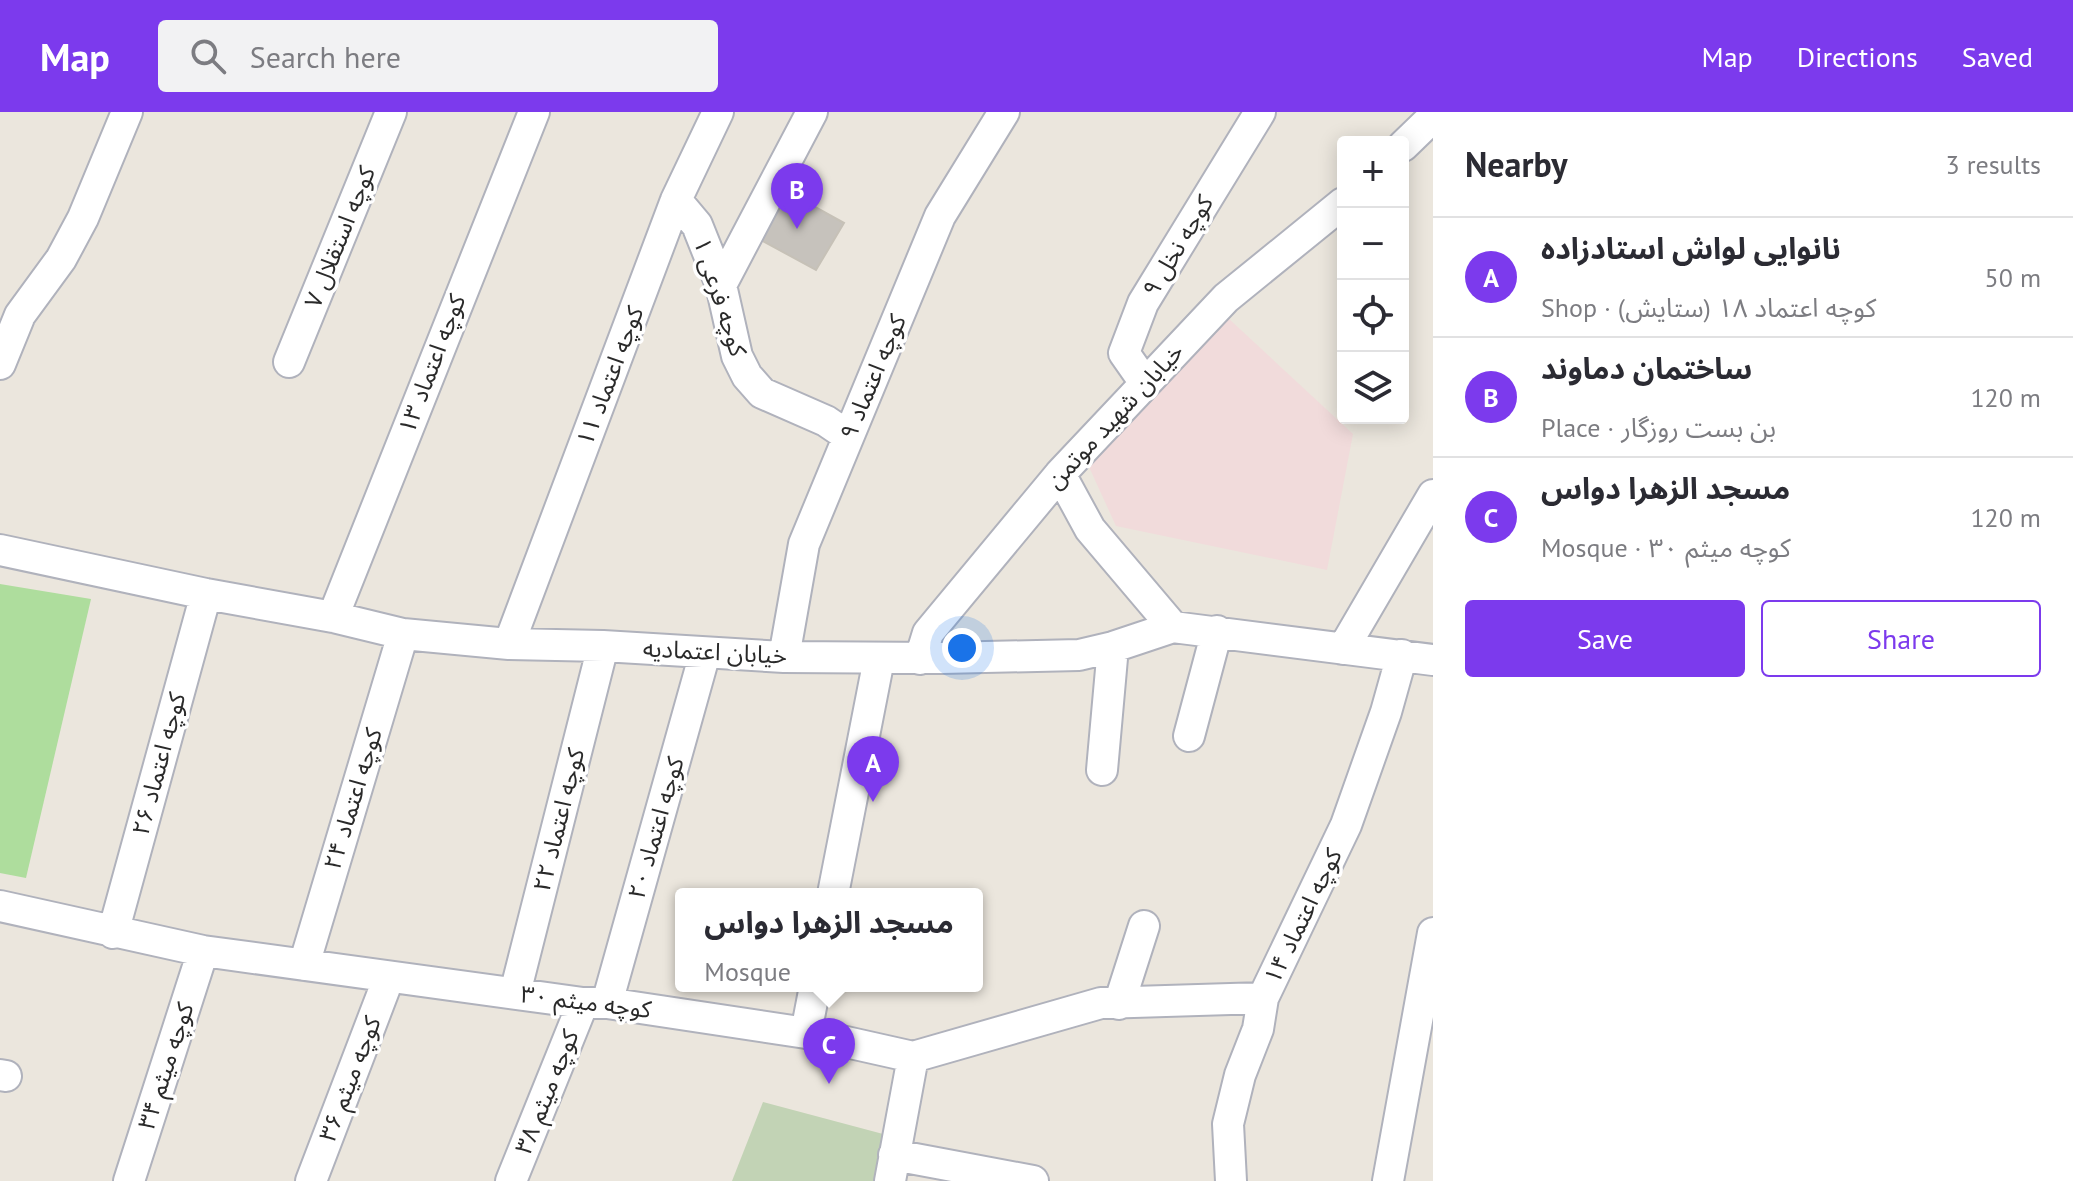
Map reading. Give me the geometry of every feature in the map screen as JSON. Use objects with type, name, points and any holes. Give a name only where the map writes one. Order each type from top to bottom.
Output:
[{"type":"street","points":[[0,364],[20,315],[61,259],[83,218],[127,112]]},
{"type":"street","name":"کوچه استقلال ۷","points":[[289,362],[391,112]]},
{"type":"street","name":"کوچه اعتماد ۱۳","points":[[333,617],[534,112]]},
{"type":"street","points":[[721,285],[812,112]]},
{"type":"street","name":"کوچه اعتماد ۹","points":[[784,657],[804,544],[940,216],[1004,112]]},
{"type":"street","name":"کوچه نخل ۹","points":[[1145,383],[1124,353],[1143,303],[1260,112]]},
{"type":"street","name":"کوچه اعتماد ۱۱","points":[[509,644],[711,114]]},
{"type":"street","points":[[1409,140],[1433,117]]},
{"type":"street","name":"کوچه فرعی ۱","points":[[676,200],[697,225],[721,285],[737,356],[747,376],[762,393],[826,421],[848,436]]},
{"type":"street","name":"خیابان شهید موتمن","points":[[931,659],[928,633],[1064,482],[1145,383],[1226,298],[1337,208]]},
{"type":"street","points":[[1064,482],[1090,529],[1173,627]]},
{"type":"street","points":[[1343,649],[1433,495]]},
{"type":"street","name":"خیابان اعتمادیه","points":[[0,550],[403,634],[509,644],[603,646],[784,657],[931,659],[1079,655],[1173,627],[1433,660]]},
{"type":"street","name":"کوچه اعتماد ۲۶","points":[[113,933],[206,594]]},
{"type":"street","points":[[1189,736],[1217,631]]},
{"type":"street","name":"کوچه اعتماد ۲۴","points":[[304,965],[403,634]]},
{"type":"street","name":"کوچه اعتماد ۲۲","points":[[515,993],[603,646]]},
{"type":"street","points":[[1102,770],[1113,647]]},
{"type":"street","name":"کوچه اعتماد ۲۰","points":[[595,1003],[705,653]]},
{"type":"street","name":"کوچه اعتماد ۱۴","points":[[1231,1181],[1228,1124],[1240,1075],[1258,1029],[1263,998],[1346,825],[1386,712],[1402,655]]},
{"type":"street","points":[[834,888],[879,659]]},
{"type":"street","name":"کوچه میثم ۳۰","points":[[0,906],[203,951],[806,1033],[913,1057],[1101,1003],[1263,998]]},
{"type":"street","points":[[1119,1004],[1144,926]]},
{"type":"street","points":[[1388,1181],[1433,933]]},
{"type":"street","name":"کوچه میثم ۳۴","points":[[129,1181],[203,951]]},
{"type":"street","name":"کوچه میثم ۳۶","points":[[311,1181],[389,977]]},
{"type":"street","points":[[806,1033],[814,992]]},
{"type":"street","name":"کوچه میثم ۳۸","points":[[511,1181],[595,1003]]},
{"type":"street","points":[[913,1057],[892,1168],[1033,1181]]},
{"type":"shaded area","points":[[1227,317],[1337,419],[1337,424],[1342,424],[1353,434],[1327,570],[1116,526],[1089,467]]},
{"type":"green space","points":[[0,584],[91,599],[26,878],[0,873]]},
{"type":"green space","points":[[763,1102],[883,1134],[874,1181],[732,1181]]},
{"type":"building","points":[[777,186],[844,223],[816,270],[750,234]]},
{"type":"place","name":"ساختمان دماوند","points":[[797,229]]},
{"type":"place","name":"نانوایی لواش استادزاده","points":[[873,802]]},
{"type":"place","name":"مسجد الزهرا دواس","points":[[829,1084]]}]
